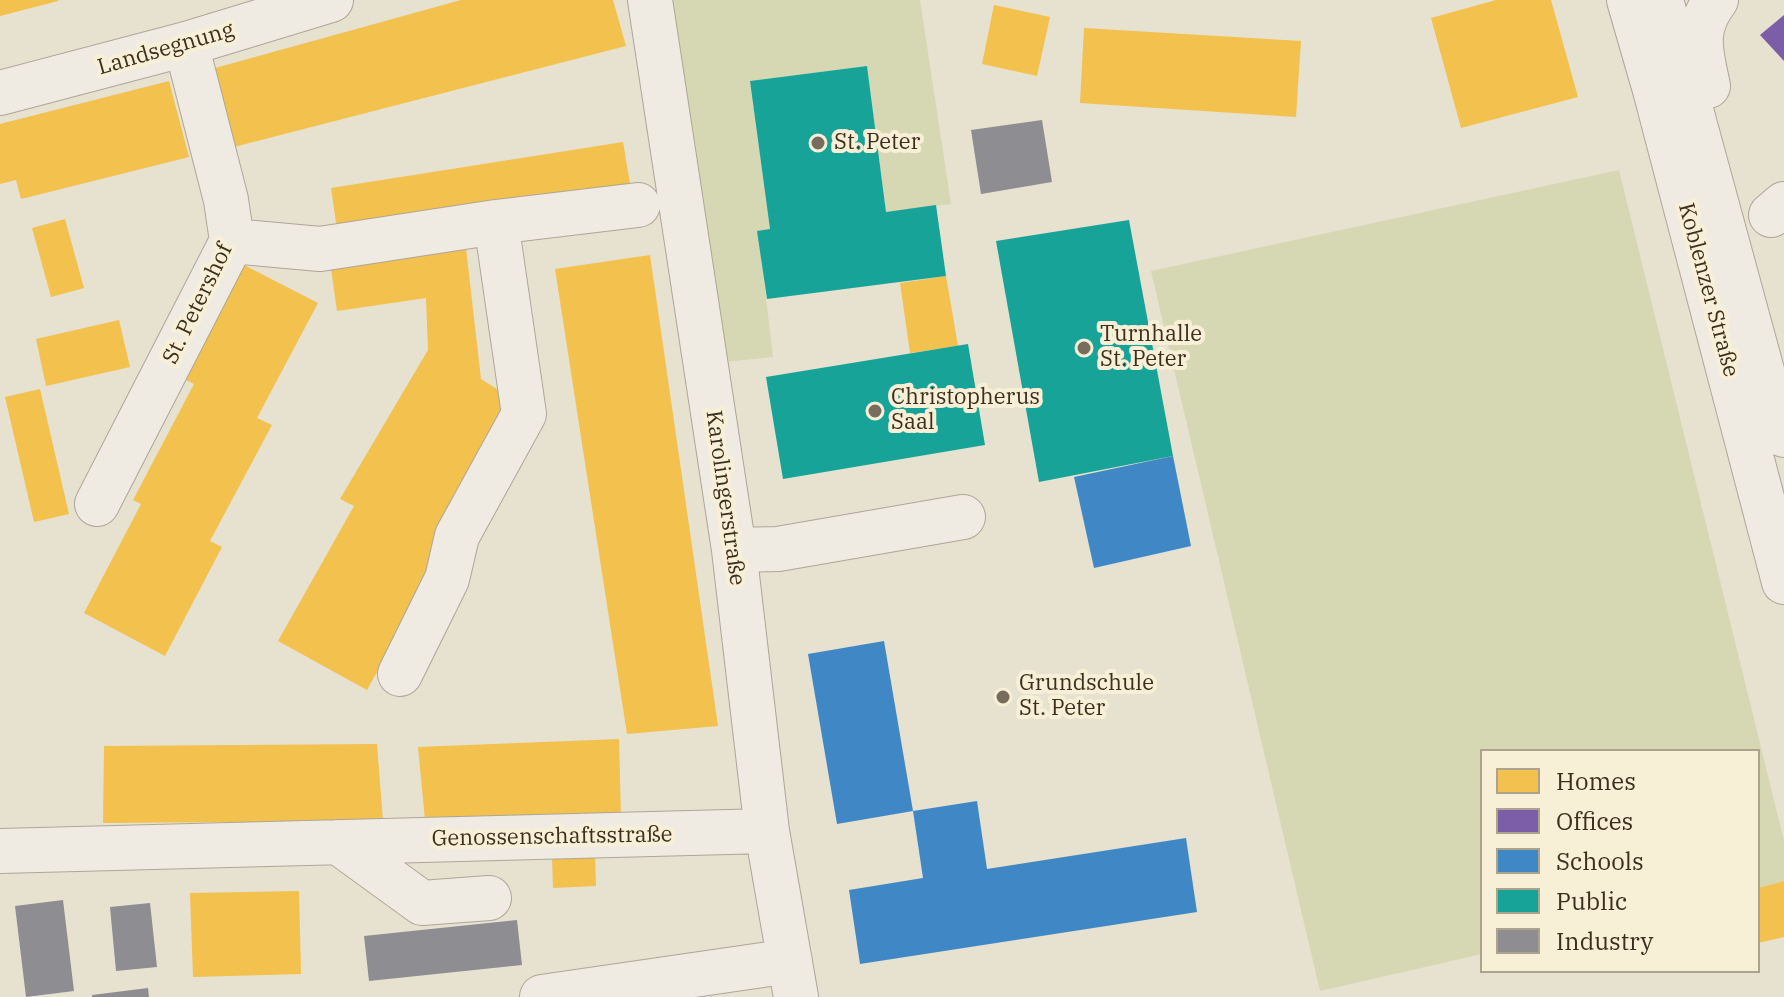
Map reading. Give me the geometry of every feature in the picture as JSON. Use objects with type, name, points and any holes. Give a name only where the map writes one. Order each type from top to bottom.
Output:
[{"type":"street","name":"Landsegnung","points":[[0,93],[204,26],[331,0]]},
{"type":"street","name":"Karolingerstraße","points":[[650,0],[734,550],[767,831],[793,979]]},
{"type":"street","name":"Koblenzer Straße","points":[[1629,0],[1784,582]]},
{"type":"street","name":"Koblenzer Straße","points":[[1661,0],[1773,411],[1784,435]]},
{"type":"street","points":[[1713,184],[1713,119],[1701,28],[1716,0]]},
{"type":"street","name":"St. Petershof","points":[[97,504],[232,241],[204,26]]},
{"type":"street","points":[[232,241],[320,249],[496,222],[638,205]]},
{"type":"street","points":[[400,674],[447,579],[457,536],[524,414],[496,222]]},
{"type":"street","points":[[734,550],[778,549],[963,517]]},
{"type":"street","name":"Genossenschaftsstraße","points":[[0,851],[767,831]]},
{"type":"street","points":[[338,842],[422,903],[489,898]]},
{"type":"street","points":[[542,997],[793,979]]},
{"type":"green space","points":[[664,0],[920,0],[951,204],[886,212],[867,66],[750,81],[770,229],[758,231],[773,357],[713,363]]},
{"type":"green space","points":[[1619,170],[1784,841],[1784,881],[1760,887],[1760,749],[1480,749],[1480,954],[1320,991],[1151,271]]},
{"type":"building: Homes","points":[[0,0],[58,0],[58,1],[0,16]]},
{"type":"building: Homes","points":[[461,0],[613,0],[626,46],[230,148],[208,70]]},
{"type":"building: Homes","points":[[1496,0],[1551,0],[1578,97],[1461,128],[1431,18]]},
{"type":"building: Homes","points":[[994,5],[1050,17],[1037,76],[982,64]]},
{"type":"building: Homes","points":[[1084,28],[1301,41],[1296,117],[1080,103]]},
{"type":"building: Homes","points":[[169,81],[189,157],[21,199],[16,180],[0,184],[0,124]]},
{"type":"building: Homes","points":[[623,142],[631,189],[338,236],[331,188]]},
{"type":"building: Homes","points":[[65,219],[84,288],[51,297],[32,228]]},
{"type":"building: Homes","points":[[466,248],[481,379],[508,396],[436,528],[449,541],[367,690],[278,641],[354,506],[340,499],[428,350],[426,298],[337,311],[331,269]]},
{"type":"building: Homes","points":[[650,255],[718,726],[627,734],[555,269]]},
{"type":"building: Homes","points":[[244,265],[318,303],[257,418],[272,425],[210,541],[222,547],[165,656],[84,613],[141,504],[133,500],[194,384],[184,379]]},
{"type":"building: Homes","points":[[946,276],[958,346],[910,353],[900,283]]},
{"type":"building: Homes","points":[[119,320],[130,367],[46,386],[36,339]]},
{"type":"building: Homes","points":[[40,389],[69,514],[34,522],[5,397]]},
{"type":"building: Homes","points":[[619,739],[621,818],[425,820],[418,747]]},
{"type":"building: Homes","points":[[377,744],[383,821],[103,823],[104,746]]},
{"type":"building: Homes","points":[[595,854],[596,886],[553,888],[552,856]]},
{"type":"building: Homes","points":[[1784,881],[1784,937],[1760,943],[1760,887]]},
{"type":"building: Homes","points":[[299,891],[301,974],[193,977],[190,893]]},
{"type":"building: Offices","points":[[1784,15],[1784,61],[1760,35]]},
{"type":"building: Schools","points":[[1173,456],[1191,546],[1094,568],[1074,477]]},
{"type":"building: Schools","points":[[884,641],[913,811],[837,824],[808,654]]},
{"type":"building: Schools","points":[[977,801],[987,869],[1186,838],[1197,912],[860,964],[849,890],[923,878],[913,811]]},
{"type":"building: Public","name":"St. Peter","points":[[867,66],[886,212],[936,205],[946,276],[767,299],[757,231],[770,229],[750,81]]},
{"type":"building: Public","name":"Turnhalle St. Peter","points":[[1129,220],[1173,456],[1039,482],[996,241]]},
{"type":"building: Public","name":"Christopherus Saal","points":[[968,344],[985,445],[783,479],[766,377]]},
{"type":"building: Industry","points":[[1042,120],[1052,182],[981,194],[971,130]]},
{"type":"building: Industry","points":[[63,900],[74,991],[26,997],[15,906]]},
{"type":"building: Industry","points":[[150,903],[157,967],[116,971],[110,907]]},
{"type":"building: Industry","points":[[517,920],[522,965],[369,981],[364,936]]},
{"type":"building: Industry","points":[[148,988],[149,997],[92,997],[92,995]]},
{"type":"place","name":"St. Peter","points":[[818,143]]},
{"type":"place","name":"Turnhalle St. Peter","points":[[1084,348]]},
{"type":"place","name":"Christopherus Saal","points":[[875,411]]},
{"type":"place","name":"Grundschule St. Peter","points":[[1003,697]]}]
